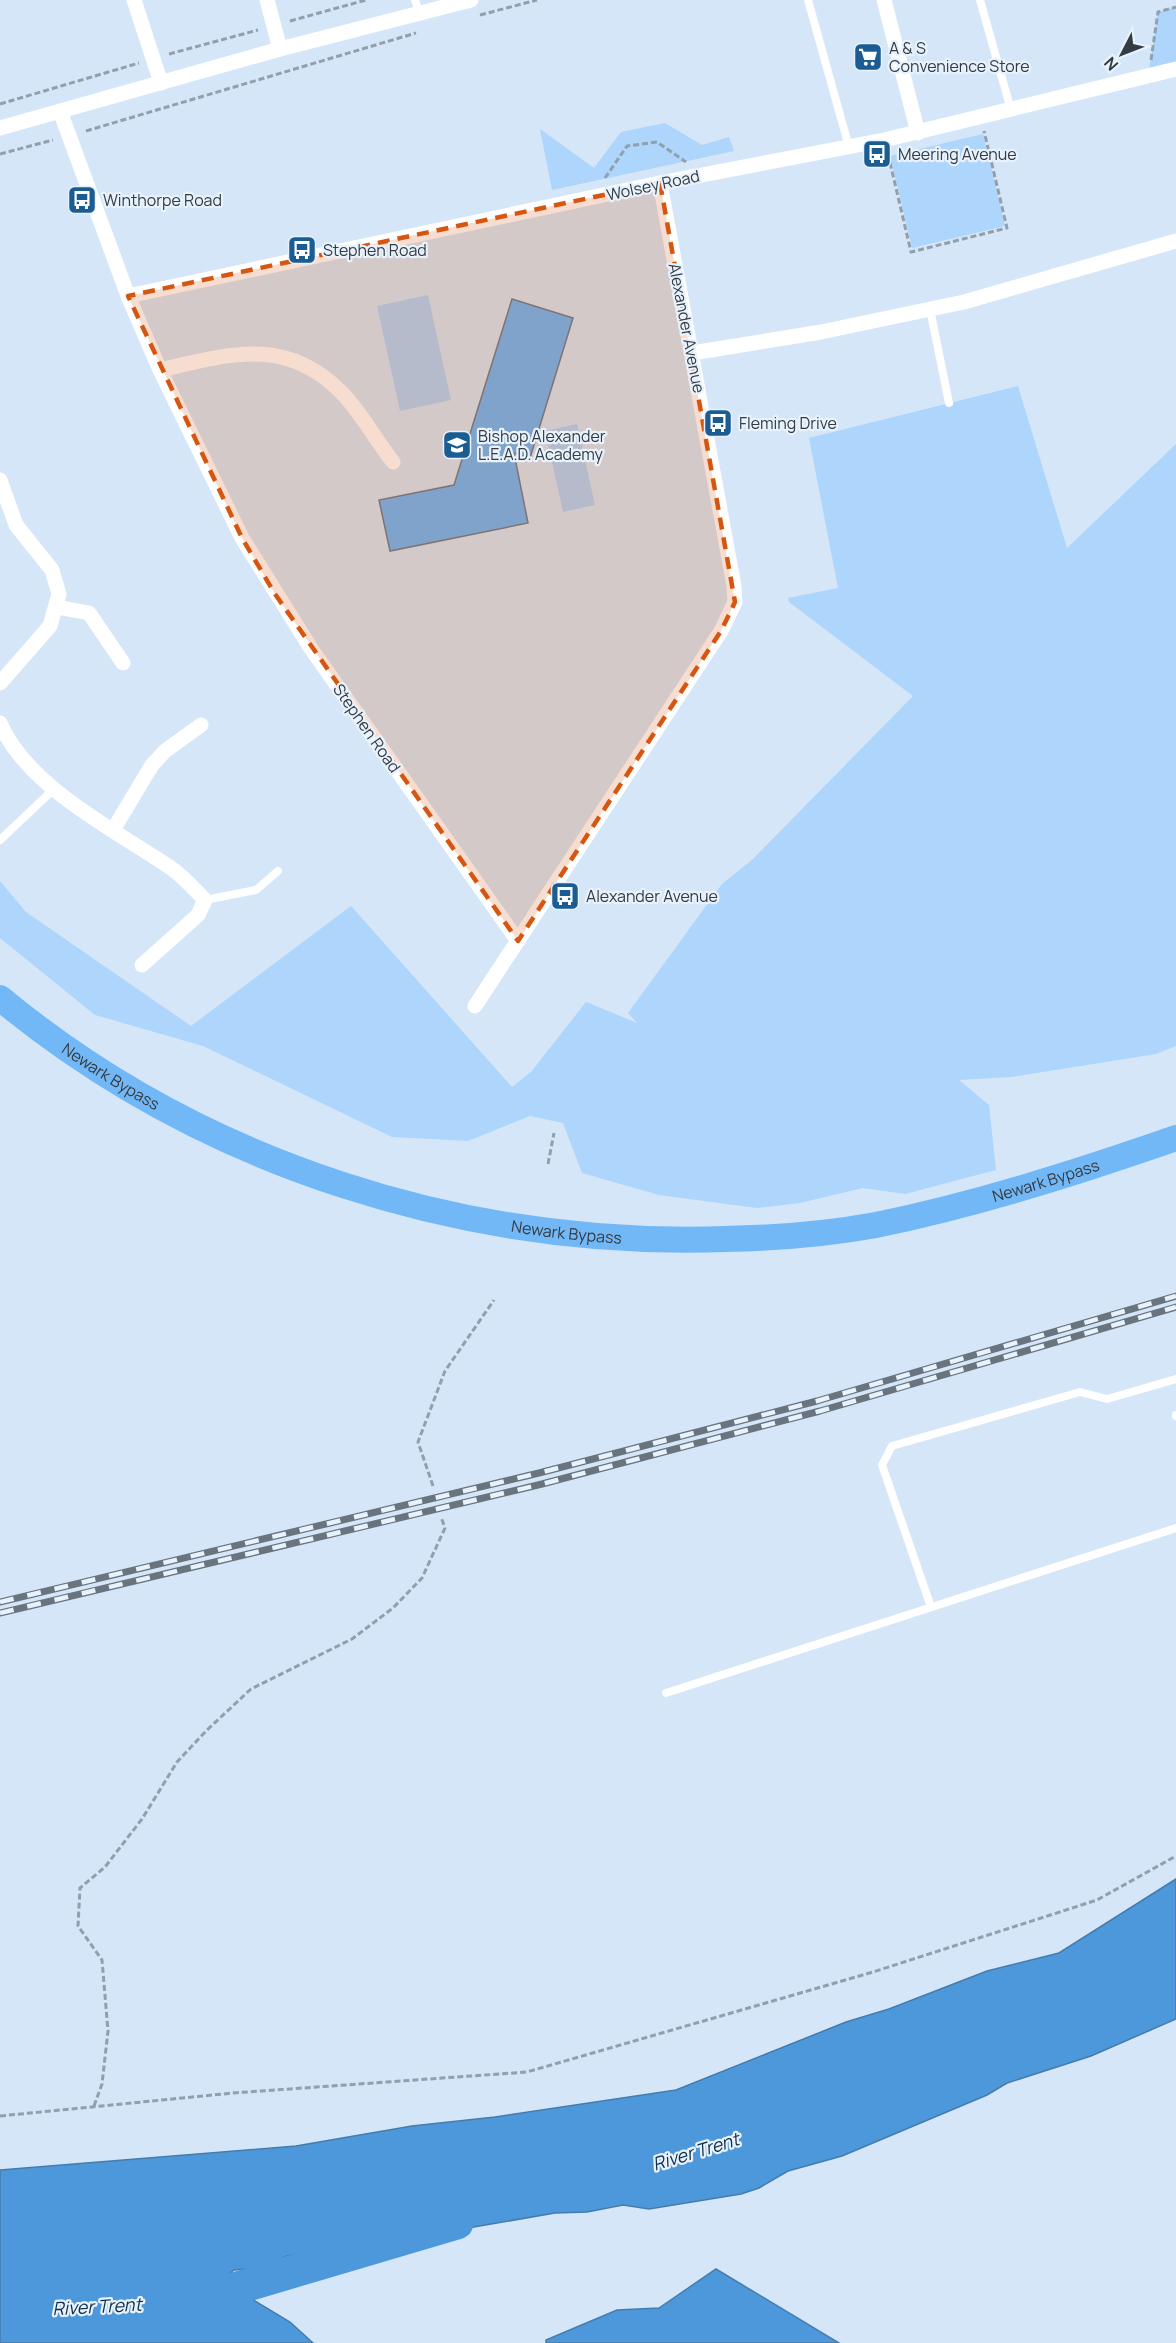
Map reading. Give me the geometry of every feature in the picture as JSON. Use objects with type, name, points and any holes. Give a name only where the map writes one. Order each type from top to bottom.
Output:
[{"type":"highway","name":"Newark Bypass","points":[[0,998],[75,1055],[135,1093],[269,1158],[370,1195],[456,1217],[539,1232],[594,1238],[683,1241],[773,1238],[873,1225],[966,1204],[1176,1138]]},
{"type":"street","points":[[134,0],[161,83]]},
{"type":"street","points":[[267,0],[280,49]]},
{"type":"street","points":[[0,128],[280,49],[418,7],[471,0]]},
{"type":"street","points":[[884,0],[918,133]]},
{"type":"street","name":"Wolsey Road","points":[[128,296],[660,183],[918,133],[1176,69]]},
{"type":"street","name":"Stephen Road","points":[[60,111],[128,296],[160,370],[242,538],[312,650],[518,941]]},
{"type":"street","name":"Alexander Avenue","points":[[475,1006],[722,631],[735,602],[735,586],[660,183]]},
{"type":"street","points":[[692,353],[821,332],[964,302],[1176,241]]},
{"type":"street","points":[[160,370],[242,352],[281,357],[302,365],[340,391],[393,462]]},
{"type":"street","points":[[0,480],[16,525],[55,577],[59,594],[50,626],[0,683]]},
{"type":"street","points":[[57,607],[89,613],[123,663]]},
{"type":"street","points":[[0,723],[15,748],[54,789],[173,870],[205,900],[198,915],[142,965]]},
{"type":"street","points":[[113,830],[152,765],[165,751],[201,725]]},
{"type":"lane","points":[[808,0],[849,147]]},
{"type":"lane","points":[[980,0],[1011,110]]},
{"type":"lane","points":[[930,309],[949,403]]},
{"type":"lane","points":[[0,840],[54,789]]},
{"type":"lane","points":[[205,900],[256,890],[278,871]]},
{"type":"lane","points":[[931,1607],[882,1465],[892,1446],[1080,1392],[1107,1399],[1176,1379]]},
{"type":"lane","points":[[666,1693],[1176,1528]]},
{"type":"path","points":[[0,104],[153,58],[366,0]]},
{"type":"path","points":[[475,17],[537,0]]},
{"type":"path","points":[[1148,76],[1158,12],[1176,7]]},
{"type":"path","points":[[0,154],[69,136],[421,32]]},
{"type":"path","points":[[884,140],[911,252],[1007,228],[981,117]]},
{"type":"path","points":[[592,198],[627,146],[657,142],[705,174]]},
{"type":"path","points":[[548,1164],[554,1133]]},
{"type":"path","points":[[433,1486],[418,1442],[445,1371],[494,1300]]},
{"type":"path","points":[[94,2106],[102,2084],[108,2031],[102,1960],[78,1926],[80,1888],[105,1867],[142,1819],[177,1762],[251,1689],[352,1639],[400,1601],[422,1578],[445,1528],[441,1517]]},
{"type":"path","points":[[0,2116],[233,2093],[527,2072],[873,1972],[1097,1899],[1176,1856]]},
{"type":"highlighted area","points":[[660,183],[735,602],[721,631],[518,941],[275,594],[242,538],[128,296]]},
{"type":"shaded area","points":[[1176,7],[1176,69],[1148,76],[1158,12]]},
{"type":"shaded area","points":[[665,123],[702,145],[729,137],[734,151],[552,190],[540,129],[594,168],[621,132]]},
{"type":"shaded area","points":[[983,134],[1005,226],[912,248],[890,156]]},
{"type":"shaded area","points":[[428,295],[451,400],[400,411],[377,306]]},
{"type":"shaded area","points":[[1018,386],[1067,548],[1176,444],[1176,1046],[1156,1054],[1011,1077],[959,1080],[989,1105],[996,1170],[905,1194],[863,1188],[800,1203],[757,1208],[659,1195],[582,1173],[563,1123],[530,1116],[468,1141],[392,1137],[203,1046],[95,1015],[0,938],[0,881],[26,912],[191,1026],[351,906],[512,1087],[531,1072],[586,1002],[637,1023],[628,1013],[722,884],[752,860],[913,696],[789,602],[788,598],[838,588],[809,438]]},
{"type":"shaded area","points":[[577,424],[595,505],[563,512],[545,431]]},
{"type":"water","points":[[1176,1879],[1176,2019],[1091,2056],[1007,2083],[987,2095],[842,2156],[788,2171],[759,2188],[741,2194],[649,2209],[623,2205],[587,2212],[555,2213],[445,2232],[369,2241],[287,2256],[257,2268],[234,2270],[225,2277],[232,2287],[290,2322],[313,2343],[0,2343],[0,2170],[296,2146],[412,2126],[495,2117],[676,2090],[846,2022],[889,2009],[987,1971],[1059,1953]]},
{"type":"water","points":[[716,2269],[839,2343],[546,2343],[546,2340],[617,2310],[659,2308]]},
{"type":"building","points":[[512,299],[573,318],[530,458],[514,453],[528,523],[390,551],[379,500],[454,485]]},
{"type":"waterway","name":"River Trent","points":[[193,2301],[457,2223]]},
{"type":"railway","points":[[0,1602],[539,1473],[817,1401],[1176,1296]]},
{"type":"railway","points":[[0,1613],[542,1484],[820,1411],[1176,1307]]},
{"type":"place","name":"A & S Convenience Store","points":[[868,57]]},
{"type":"place","name":"Meering Avenue","points":[[877,154]]},
{"type":"place","name":"Winthorpe Road","points":[[82,200]]},
{"type":"place","name":"Stephen Road","points":[[302,250]]},
{"type":"place","name":"Fleming Drive","points":[[718,423]]},
{"type":"place","name":"Bishop Alexander L.E.A.D. Academy","points":[[457,445]]},
{"type":"place","name":"Alexander Avenue","points":[[565,896]]}]
